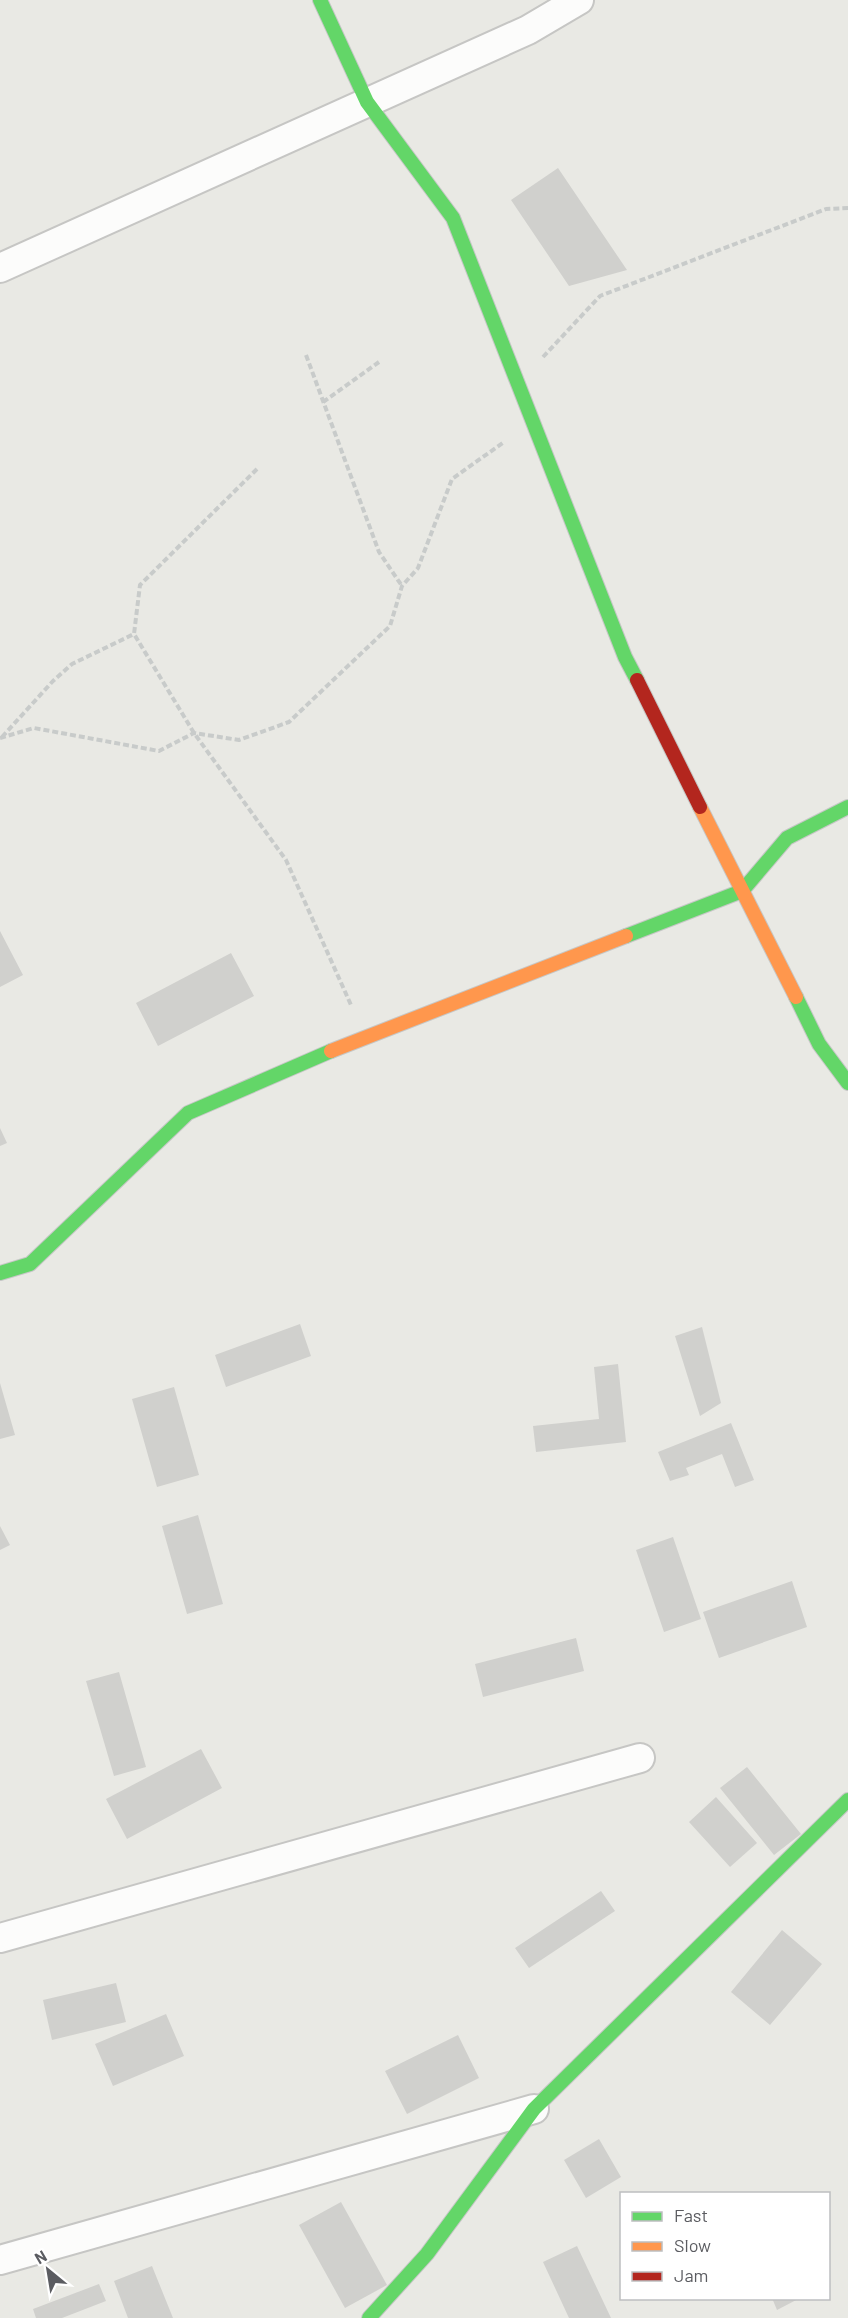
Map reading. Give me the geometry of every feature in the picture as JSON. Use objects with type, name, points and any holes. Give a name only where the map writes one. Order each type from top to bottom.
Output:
[{"type":"street","points":[[320,0],[367,102],[453,218],[625,657],[819,1044],[848,1083]]},
{"type":"street","points":[[0,268],[528,30],[579,0]]},
{"type":"street","points":[[0,1273],[30,1264],[188,1113],[365,1036],[742,891],[787,838],[848,807]]},
{"type":"street","points":[[0,1938],[640,1758]]},
{"type":"street","points":[[369,2318],[427,2254],[534,2109],[848,1800]]},
{"type":"street","points":[[0,2260],[534,2109]]},
{"type":"path","points":[[518,384],[600,296],[825,209],[848,208]]},
{"type":"path","points":[[306,355],[379,552],[402,586]]},
{"type":"path","points":[[323,402],[379,362]]},
{"type":"path","points":[[1,738],[34,728],[159,751],[194,733],[239,740],[289,722],[390,626],[402,586],[418,568],[452,479],[533,422]]},
{"type":"path","points":[[257,469],[140,585],[134,634],[194,733],[286,860],[365,1036]]},
{"type":"path","points":[[1,738],[53,681],[72,664],[134,634]]},
{"type":"building","points":[[558,168],[627,270],[569,286],[511,200]]},
{"type":"building","points":[[0,931],[23,975],[0,987]]},
{"type":"building","points":[[231,953],[254,996],[158,1046],[136,1003]]},
{"type":"building","points":[[0,1128],[7,1143],[0,1146]]},
{"type":"building","points":[[300,1324],[311,1356],[226,1387],[215,1355]]},
{"type":"building","points":[[702,1327],[721,1403],[700,1416],[675,1336]]},
{"type":"building","points":[[618,1364],[626,1442],[536,1452],[533,1426],[599,1419],[594,1367]]},
{"type":"building","points":[[0,1383],[15,1435],[0,1439]]},
{"type":"building","points":[[174,1387],[199,1475],[157,1487],[132,1399]]},
{"type":"building","points":[[731,1423],[754,1480],[735,1487],[722,1454],[686,1468],[689,1475],[670,1481],[658,1452]]},
{"type":"building","points":[[198,1515],[223,1604],[187,1614],[162,1526]]},
{"type":"building","points":[[0,1526],[10,1545],[0,1550]]},
{"type":"building","points":[[673,1537],[701,1619],[664,1632],[636,1550]]},
{"type":"building","points":[[792,1581],[807,1627],[719,1658],[703,1612]]},
{"type":"building","points":[[576,1638],[584,1671],[483,1697],[475,1664]]},
{"type":"building","points":[[119,1672],[146,1767],[114,1776],[86,1681]]},
{"type":"building","points":[[201,1749],[222,1788],[127,1839],[106,1799]]},
{"type":"building","points":[[747,1767],[801,1834],[774,1855],[720,1788]]},
{"type":"building","points":[[716,1797],[757,1843],[730,1867],[689,1822]]},
{"type":"building","points":[[601,1891],[615,1911],[529,1968],[515,1948]]},
{"type":"building","points":[[782,1930],[822,1964],[770,2025],[731,1992]]},
{"type":"building","points":[[116,1983],[126,2022],[52,2040],[43,2000]]},
{"type":"building","points":[[166,2014],[184,2056],[113,2086],[95,2044]]},
{"type":"building","points":[[458,2035],[479,2078],[407,2114],[385,2071]]},
{"type":"building","points":[[599,2139],[621,2177],[586,2198],[564,2160]]},
{"type":"building","points":[[341,2202],[387,2285],[345,2308],[299,2225]]},
{"type":"building","points":[[577,2246],[611,2318],[569,2318],[543,2262]]},
{"type":"building","points":[[152,2266],[173,2318],[128,2318],[114,2281]]},
{"type":"building","points":[[99,2284],[106,2301],[62,2318],[36,2318],[33,2309]]},
{"type":"building","points":[[773,2300],[796,2300],[777,2310]]},
{"type":"traffic: fast","points":[[320,0],[367,102],[453,218],[625,657],[637,680]]},
{"type":"traffic: fast","points":[[626,936],[742,891],[787,838],[848,807]]},
{"type":"traffic: fast","points":[[796,997],[819,1044],[848,1083]]},
{"type":"traffic: fast","points":[[0,1273],[30,1264],[188,1113],[331,1051]]},
{"type":"traffic: fast","points":[[369,2318],[427,2254],[534,2109],[848,1800]]},
{"type":"traffic: slow","points":[[700,807],[796,997]]},
{"type":"traffic: slow","points":[[331,1051],[626,936]]},
{"type":"traffic: jam","points":[[637,680],[700,807]]}]
